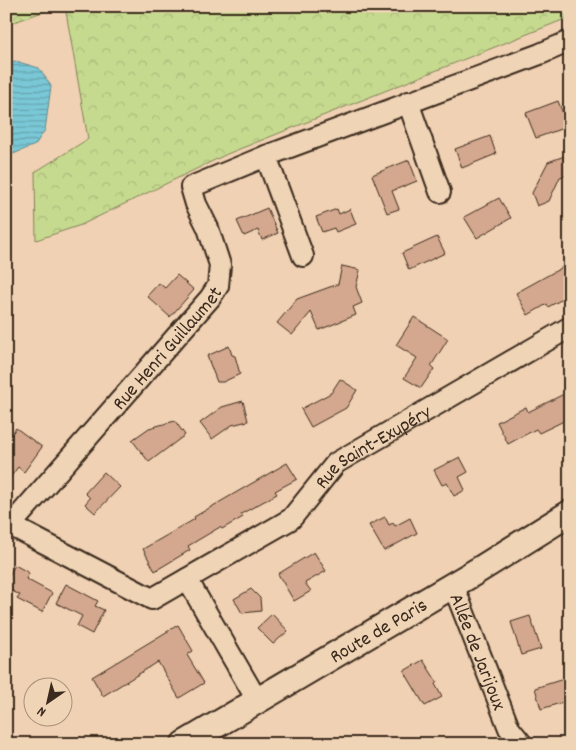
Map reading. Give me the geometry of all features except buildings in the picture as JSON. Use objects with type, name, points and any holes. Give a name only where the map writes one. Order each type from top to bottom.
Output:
[{"type":"main road","name":"Route de Paris","points":[[184,744],[477,571],[570,513]]},
{"type":"street","name":"Rue Henri Guillaumet","points":[[8,524],[210,298],[218,286],[220,265],[208,228],[196,204],[191,187],[266,156],[540,54],[570,41]]},
{"type":"street","points":[[408,102],[440,192]]},
{"type":"street","points":[[266,156],[303,256]]},
{"type":"street","name":"Rue Saint-Exupéry","points":[[8,524],[152,599],[291,519],[336,463],[570,327]]},
{"type":"street","points":[[187,579],[258,700]]},
{"type":"street","name":"Allée de Jarijoux","points":[[453,584],[509,728],[522,744]]},
{"type":"green space","points":[[6,6],[59,6],[6,25]]},
{"type":"green space","points":[[65,6],[570,6],[570,17],[227,154],[81,225],[36,240],[35,172],[88,139]]},
{"type":"water","points":[[15,61],[39,68],[51,86],[45,130],[35,145],[6,157],[6,63]]}]
